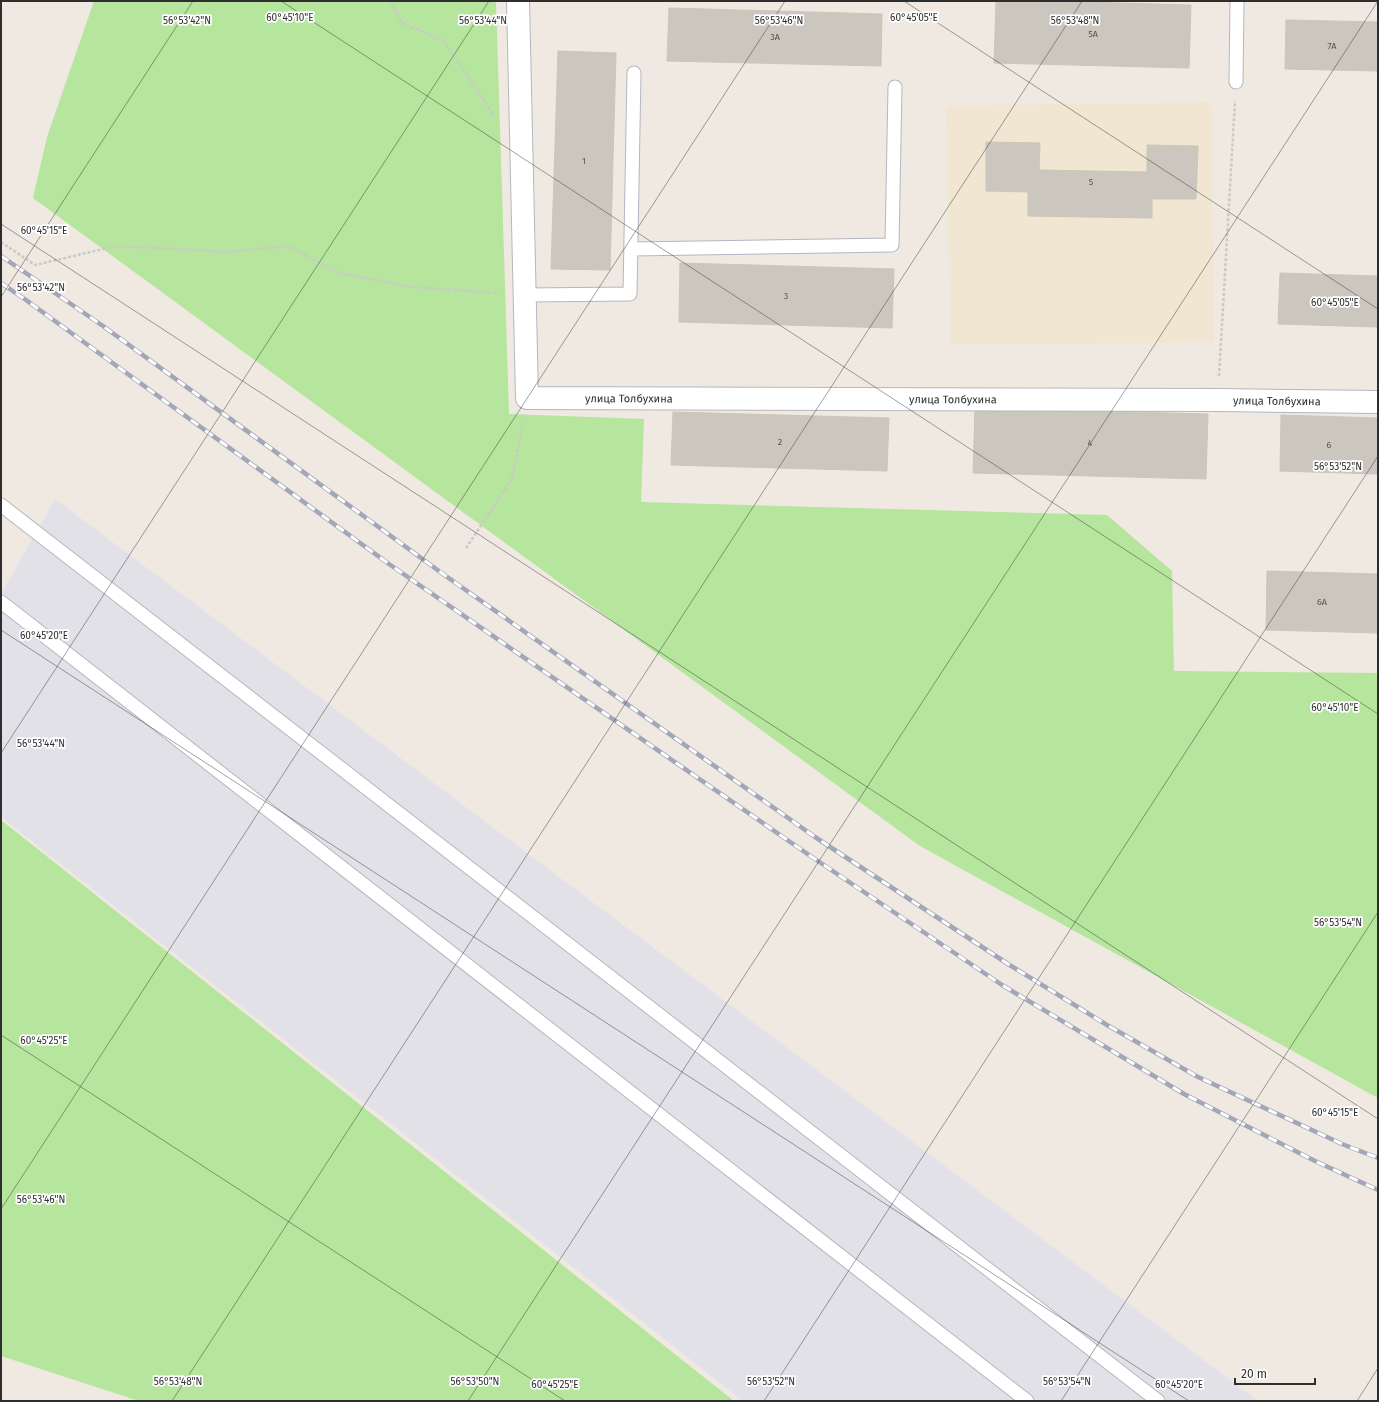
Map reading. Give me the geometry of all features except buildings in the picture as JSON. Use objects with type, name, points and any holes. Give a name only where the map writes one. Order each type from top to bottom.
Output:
[{"type":"street","points":[[518,1],[527,398]]},
{"type":"street","name":"улица Толбухина","points":[[527,398],[1218,400],[1378,402]]},
{"type":"lane","points":[[1236,82],[1238,1]]},
{"type":"lane","points":[[525,295],[630,294],[634,73]]},
{"type":"lane","points":[[631,249],[892,245],[895,87]]},
{"type":"lane","points":[[1,505],[1158,1401]]},
{"type":"lane","points":[[1,602],[1027,1401]]},
{"type":"path","points":[[390,1],[402,23],[444,41],[496,119]]},
{"type":"path","points":[[1218,400],[1236,82]]},
{"type":"path","points":[[1,242],[35,265],[116,246],[229,252],[288,246],[339,273],[411,287],[525,295]]},
{"type":"path","points":[[466,548],[512,479],[527,398]]},
{"type":"shaded area","points":[[1211,102],[1214,342],[950,345],[947,106]]},
{"type":"shaded area","points":[[55,499],[1258,1401],[743,1401],[1,817],[1,594]]},
{"type":"green space","points":[[94,1],[496,1],[509,414],[644,419],[641,502],[1107,515],[1172,571],[1174,671],[1378,673],[1378,1098],[920,846],[33,198],[47,137]]},
{"type":"green space","points":[[1,820],[734,1401],[139,1401],[1,1356]]},
{"type":"railway","points":[[1,256],[103,326],[443,574],[815,837],[1008,964],[1107,1025],[1198,1077],[1342,1144],[1378,1158]]},
{"type":"railway","points":[[1,283],[389,564],[809,855],[1002,985],[1184,1094],[1315,1161],[1378,1190]]}]
